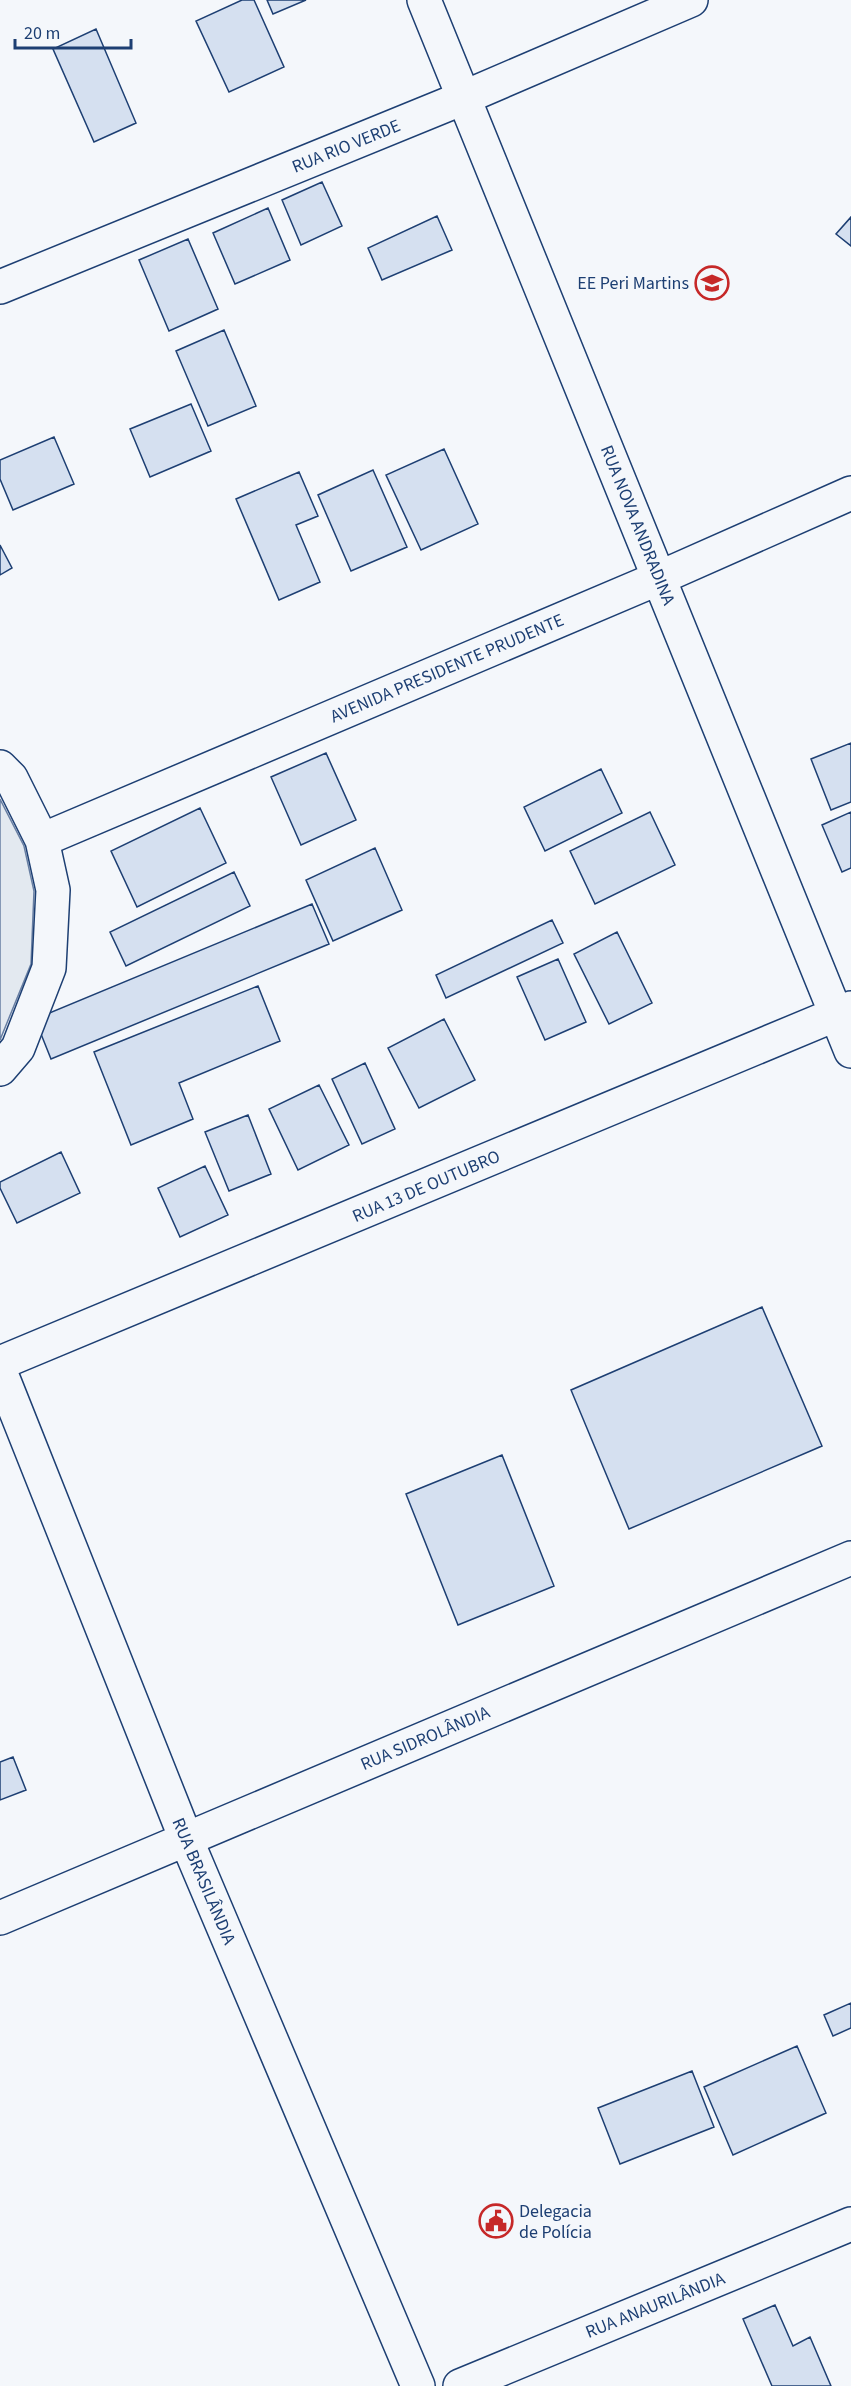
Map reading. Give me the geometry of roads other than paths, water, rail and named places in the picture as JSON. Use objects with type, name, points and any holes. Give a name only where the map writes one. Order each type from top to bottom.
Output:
[{"type":"street","name":"RUA NOVA ANDRADINA","points":[[424,0],[659,578],[844,1011],[851,1051]]},
{"type":"street","name":"RUA RIO VERDE","points":[[0,287],[464,98],[691,0]]},
{"type":"street","name":"AVENIDA PRESIDENTE PRUDENTE","points":[[42,840],[659,578],[851,493]]},
{"type":"street","points":[[0,767],[11,778],[42,840],[53,890],[49,968],[18,1048],[0,1069]]},
{"type":"street","name":"RUA 13 DE OUTUBRO","points":[[0,1363],[844,1011]]},
{"type":"street","name":"RUA BRASILÂNDIA","points":[[0,1371],[186,1839],[418,2386]]},
{"type":"street","name":"RUA SIDROLÂNDIA","points":[[0,1918],[851,1558]]},
{"type":"street","name":"RUA ANAURILÂNDIA","points":[[460,2386],[851,2224]]},
{"type":"place","name":"EE Peri Martins","points":[[712,283]]},
{"type":"place","name":"Delegacia de Polícia","points":[[496,2221]]}]
